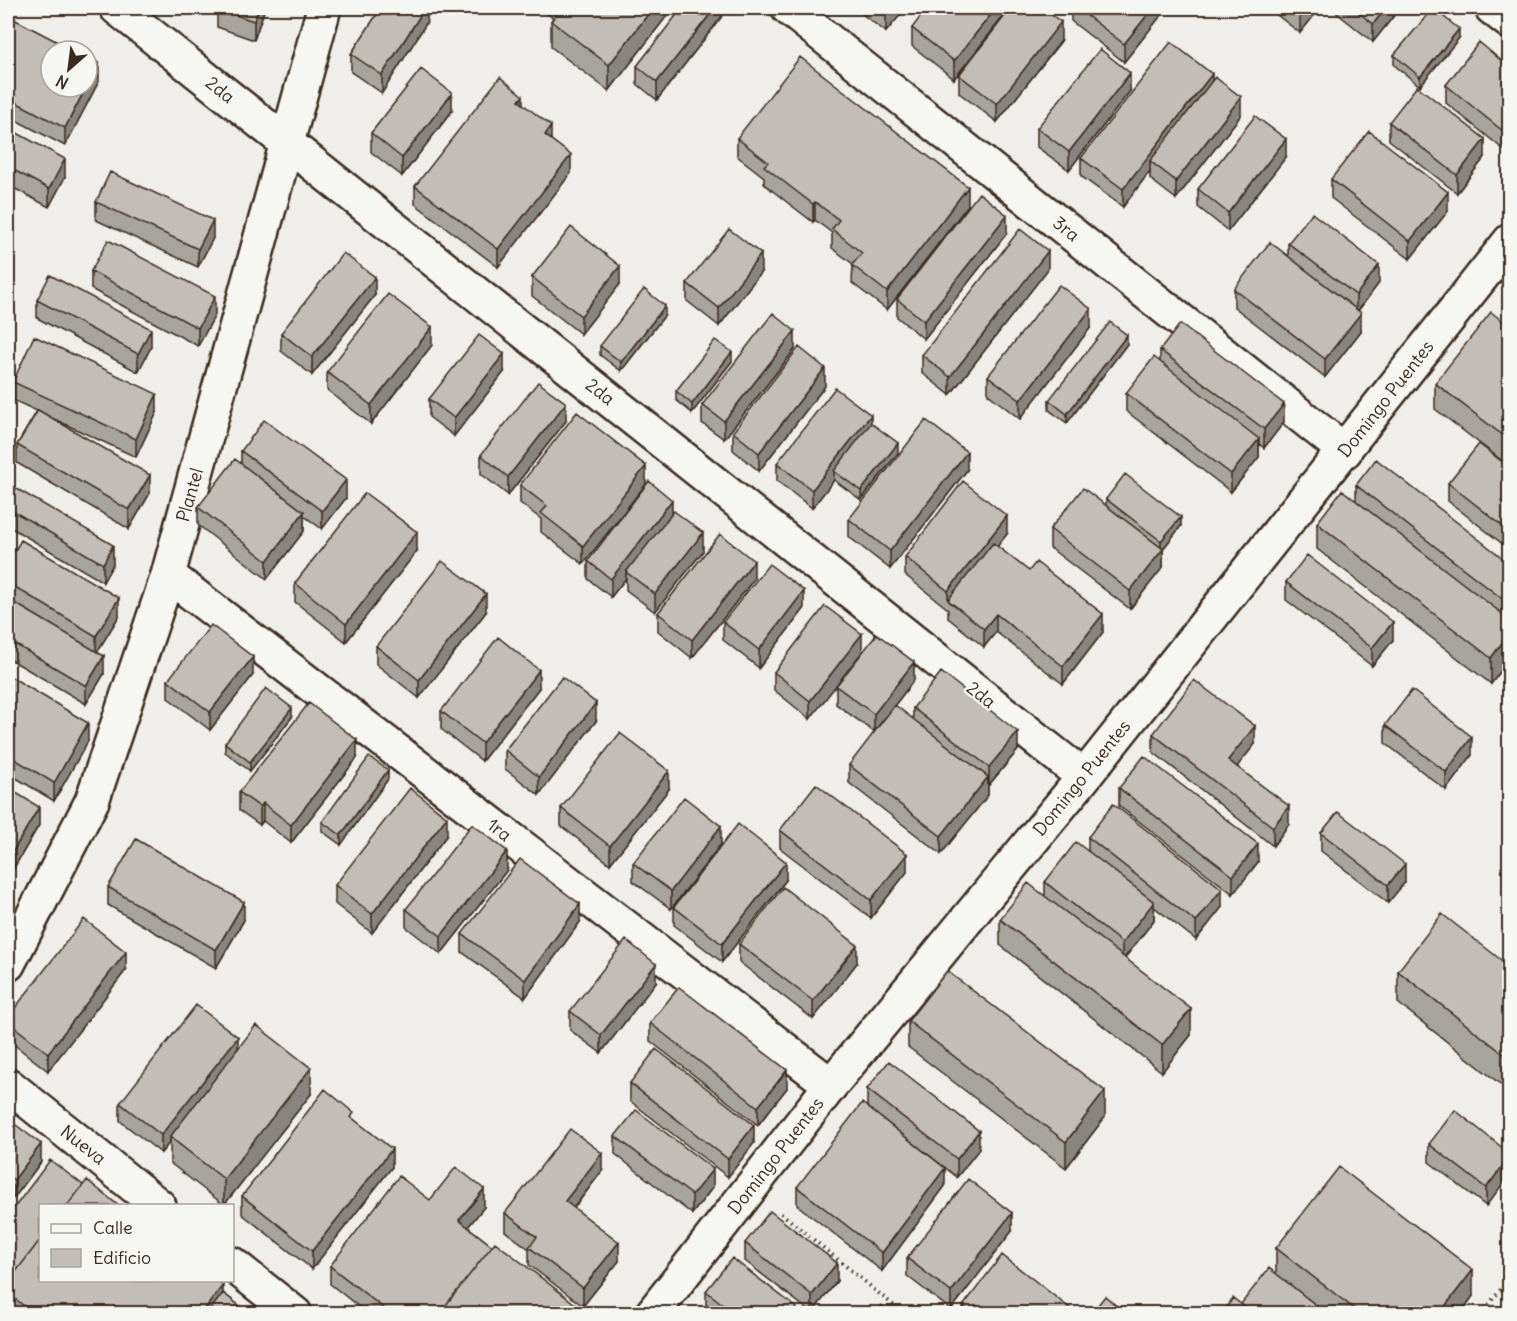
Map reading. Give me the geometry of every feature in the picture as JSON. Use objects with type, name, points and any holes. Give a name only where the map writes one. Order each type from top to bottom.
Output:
[{"type":"street","name":"2da","points":[[117,8],[1084,777]]},
{"type":"street","name":"Plantel","points":[[8,964],[92,801],[168,575],[324,8]]},
{"type":"street","name":"3ra","points":[[788,8],[1345,451]]},
{"type":"street","points":[[1492,8],[1509,22]]},
{"type":"street","name":"Domingo Puentes","points":[[652,1314],[831,1085],[1084,777],[1345,451],[1509,241]]},
{"type":"street","name":"1ra","points":[[168,575],[831,1085]]},
{"type":"street","name":"Nueva","points":[[8,1085],[157,1204]]},
{"type":"street","points":[[234,1266],[296,1314]]},
{"type":"path","points":[[751,1188],[904,1314]]},
{"type":"path","points":[[1481,1314],[1509,1278]]},
{"type":"building","points":[[217,8],[259,8],[254,21]]},
{"type":"building","points":[[381,8],[425,8],[382,75],[351,54]]},
{"type":"building","points":[[562,8],[653,8],[609,65],[551,21]]},
{"type":"building","points":[[682,8],[715,8],[657,82],[637,66]]},
{"type":"building","points":[[878,8],[891,8],[886,14]]},
{"type":"building","points":[[927,8],[996,8],[954,61],[912,28]]},
{"type":"building","points":[[1011,8],[1042,8],[1061,22],[997,104],[959,75]]},
{"type":"building","points":[[1077,8],[1153,8],[1124,44]]},
{"type":"building","points":[[1291,8],[1305,8],[1300,14]]},
{"type":"building","points":[[1353,8],[1386,8],[1373,24]]},
{"type":"building","points":[[1433,8],[1459,29],[1420,77],[1394,55]]},
{"type":"building","points":[[8,16],[52,39],[39,39],[39,99],[80,99],[65,128],[8,98]]},
{"type":"building","points":[[1171,42],[1212,74],[1123,189],[1081,158]]},
{"type":"building","points":[[1479,42],[1509,67],[1509,136],[1446,85]]},
{"type":"building","points":[[1100,49],[1130,73],[1069,152],[1037,128]]},
{"type":"building","points":[[800,57],[968,187],[887,292],[852,265],[862,253],[832,229],[839,220],[815,202],[813,204],[764,166],[768,162],[737,138]]},
{"type":"building","points":[[421,69],[452,93],[402,158],[371,133]]},
{"type":"building","points":[[500,77],[523,96],[519,101],[551,126],[545,135],[571,155],[498,249],[415,186]]},
{"type":"building","points":[[1215,77],[1241,97],[1176,181],[1150,161]]},
{"type":"building","points":[[1417,86],[1485,139],[1457,175],[1389,122]]},
{"type":"building","points":[[1255,116],[1286,139],[1228,213],[1198,189]]},
{"type":"building","points":[[8,128],[65,159],[49,189],[8,167]]},
{"type":"building","points":[[1369,131],[1448,192],[1410,241],[1331,179]]},
{"type":"building","points":[[110,172],[213,220],[198,249],[96,202]]},
{"type":"building","points":[[979,193],[1007,215],[924,321],[897,299]]},
{"type":"building","points":[[1312,213],[1379,265],[1356,295],[1288,243]]},
{"type":"building","points":[[571,227],[620,266],[581,316],[532,277]]},
{"type":"building","points":[[729,229],[761,254],[719,308],[687,283]]},
{"type":"building","points":[[1020,229],[1048,251],[950,377],[922,355]]},
{"type":"building","points":[[108,240],[215,296],[198,328],[91,271]]},
{"type":"building","points":[[1270,242],[1361,313],[1325,359],[1234,289]]},
{"type":"building","points":[[343,253],[375,277],[312,357],[281,333]]},
{"type":"building","points":[[50,275],[151,329],[138,354],[37,300]]},
{"type":"building","points":[[1059,285],[1091,309],[1020,400],[988,376]]},
{"type":"building","points":[[644,289],[665,306],[621,362],[600,346]]},
{"type":"building","points":[[388,294],[432,327],[371,405],[327,372]]},
{"type":"building","points":[[1491,312],[1509,326],[1509,440],[1435,383]]},
{"type":"building","points":[[773,313],[795,331],[724,421],[702,405]]},
{"type":"building","points":[[1110,322],[1127,335],[1067,414],[1049,400]]},
{"type":"building","points":[[1180,324],[1284,404],[1264,429],[1160,350]]},
{"type":"building","points":[[479,335],[504,354],[454,418],[429,399]]},
{"type":"building","points":[[34,336],[157,394],[136,439],[13,382]]},
{"type":"building","points":[[715,340],[732,352],[692,404],[676,391]]},
{"type":"building","points":[[799,347],[825,368],[759,453],[733,432]]},
{"type":"building","points":[[1154,357],[1259,439],[1231,474],[1126,393]]},
{"type":"building","points":[[538,382],[566,403],[508,477],[481,455]]},
{"type":"building","points":[[835,388],[871,415],[812,490],[777,463]]},
{"type":"building","points":[[38,410],[150,475],[129,510],[17,445]]},
{"type":"building","points":[[577,412],[646,466],[583,546],[541,513],[547,506],[520,485]]},
{"type":"building","points":[[264,420],[346,480],[322,511],[241,451]]},
{"type":"building","points":[[926,420],[967,452],[890,551],[849,519]]},
{"type":"building","points":[[871,423],[898,443],[861,491],[834,471]]},
{"type":"building","points":[[1479,444],[1509,467],[1509,531],[1448,483]]},
{"type":"building","points":[[235,459],[304,512],[267,561],[198,507]]},
{"type":"building","points":[[1376,459],[1509,563],[1509,604],[1356,485]]},
{"type":"building","points":[[1125,474],[1181,517],[1161,541],[1106,499]]},
{"type":"building","points":[[649,481],[672,500],[611,579],[588,561]]},
{"type":"building","points":[[963,481],[1007,516],[948,591],[905,557]]},
{"type":"building","points":[[12,486],[113,545],[103,564],[8,508],[8,492]]},
{"type":"building","points":[[1083,488],[1163,549],[1130,591],[1050,529]]},
{"type":"building","points":[[1342,490],[1509,619],[1509,633],[1491,658],[1317,523]]},
{"type":"building","points":[[365,493],[417,532],[346,624],[295,583]]},
{"type":"building","points":[[674,511],[703,533],[655,594],[626,572]]},
{"type":"building","points":[[720,534],[754,561],[692,640],[658,613]]},
{"type":"building","points":[[21,540],[119,598],[96,636],[8,583],[8,562]]},
{"type":"building","points":[[993,543],[1029,571],[1036,562],[1103,614],[1063,666],[996,614],[984,629],[948,600]]},
{"type":"building","points":[[1307,555],[1393,622],[1372,648],[1286,582]]},
{"type":"building","points":[[442,561],[486,594],[419,680],[376,646]]},
{"type":"building","points":[[769,564],[804,591],[759,650],[723,622]]},
{"type":"building","points":[[8,599],[104,656],[86,686],[8,640]]},
{"type":"building","points":[[825,606],[862,634],[810,701],[774,672]]},
{"type":"building","points":[[211,625],[253,657],[210,712],[168,680]]},
{"type":"building","points":[[877,634],[914,662],[874,714],[836,686]]},
{"type":"building","points":[[498,637],[539,670],[482,743],[441,711]]},
{"type":"building","points":[[941,672],[1018,732],[989,767],[913,708]]},
{"type":"building","points":[[8,675],[88,723],[54,783],[8,755]]},
{"type":"building","points":[[562,677],[596,703],[539,777],[505,750]]},
{"type":"building","points":[[1194,680],[1255,726],[1228,760],[1289,806],[1273,827],[1153,734]]},
{"type":"building","points":[[266,688],[292,708],[250,762],[225,743]]},
{"type":"building","points":[[1412,690],[1472,737],[1446,772],[1385,725]]},
{"type":"building","points":[[309,703],[357,740],[291,825],[263,803],[260,807],[239,792]]},
{"type":"building","points":[[895,705],[988,777],[941,836],[849,765]]},
{"type":"building","points":[[620,733],[669,771],[610,846],[561,808]]},
{"type":"building","points":[[1144,756],[1258,844],[1233,876],[1119,788]]},
{"type":"building","points":[[369,757],[388,770],[341,835],[322,822]]},
{"type":"building","points":[[816,784],[907,854],[871,900],[780,830]]},
{"type":"building","points":[[8,788],[39,807],[9,858],[8,857]]},
{"type":"building","points":[[410,788],[447,817],[372,914],[335,885]]},
{"type":"building","points":[[684,797],[721,826],[671,891],[633,863]]},
{"type":"building","points":[[1113,804],[1222,889],[1196,922],[1088,837]]},
{"type":"building","points":[[1338,812],[1405,864],[1388,885],[1321,833]]},
{"type":"building","points":[[472,824],[507,851],[441,936],[406,909]]},
{"type":"building","points":[[738,824],[786,862],[722,944],[674,907]]},
{"type":"building","points":[[136,839],[244,902],[216,950],[108,887]]},
{"type":"building","points":[[1076,842],[1154,902],[1122,943],[1045,882]]},
{"type":"building","points":[[520,859],[580,904],[525,980],[462,934]]},
{"type":"building","points":[[1028,883],[1191,1009],[1162,1045],[1000,919]]},
{"type":"building","points":[[783,887],[857,945],[813,1001],[739,944]]},
{"type":"building","points":[[1442,914],[1509,966],[1509,1058],[1398,971]]},
{"type":"building","points":[[84,919],[126,952],[48,1053],[8,1022],[8,1017]]},
{"type":"building","points":[[626,940],[656,964],[601,1035],[570,1011]]},
{"type":"building","points":[[947,971],[1105,1091],[1066,1142],[908,1021]]},
{"type":"building","points":[[679,987],[787,1070],[758,1107],[650,1023]]},
{"type":"building","points":[[196,1005],[238,1037],[161,1135],[120,1103]]},
{"type":"building","points":[[256,1025],[311,1068],[224,1179],[170,1137]]},
{"type":"building","points":[[656,1049],[754,1125],[728,1159],[630,1083]]},
{"type":"building","points":[[889,1061],[979,1131],[957,1159],[867,1089]]},
{"type":"building","points":[[325,1089],[354,1113],[351,1117],[392,1149],[312,1251],[242,1196]]},
{"type":"building","points":[[862,1103],[945,1168],[882,1253],[797,1187]]},
{"type":"building","points":[[636,1110],[713,1169],[692,1195],[615,1136]]},
{"type":"building","points":[[1455,1110],[1509,1153],[1509,1158],[1486,1188],[1429,1144]]},
{"type":"building","points":[[8,1119],[41,1144],[14,1180],[8,1175]]},
{"type":"building","points":[[570,1129],[602,1153],[565,1201],[619,1242],[583,1288],[529,1247],[537,1237],[505,1213]]},
{"type":"building","points":[[50,1160],[83,1185],[69,1204],[39,1204],[39,1241],[8,1282],[8,1216]]},
{"type":"building","points":[[456,1167],[484,1189],[459,1220],[492,1246],[439,1314],[391,1314],[330,1266],[399,1176],[430,1200]]},
{"type":"building","points":[[1339,1167],[1473,1270],[1439,1314],[1361,1314],[1276,1248]]},
{"type":"building","points":[[968,1179],[1012,1213],[951,1292],[907,1258]]},
{"type":"building","points":[[87,1180],[117,1204],[69,1204]]},
{"type":"building","points":[[770,1211],[837,1263],[812,1295],[745,1243]]},
{"type":"building","points":[[39,1241],[39,1282],[218,1282],[223,1285],[201,1314],[34,1314],[8,1293],[8,1282]]},
{"type":"building","points":[[495,1242],[588,1314],[439,1314]]},
{"type":"building","points":[[1002,1255],[1071,1309],[1067,1314],[973,1314],[963,1306]]},
{"type":"building","points":[[732,1258],[797,1308],[794,1314],[735,1314],[706,1291]]},
{"type":"building","points":[[1269,1268],[1327,1314],[1254,1314],[1241,1304]]},
{"type":"building","points":[[223,1293],[250,1314],[207,1314]]},
{"type":"building","points":[[1105,1296],[1126,1314],[1091,1314]]},
{"type":"building","points":[[1233,1298],[1254,1314],[1221,1314]]},
{"type":"building","points":[[881,1305],[892,1314],[874,1314]]}]
